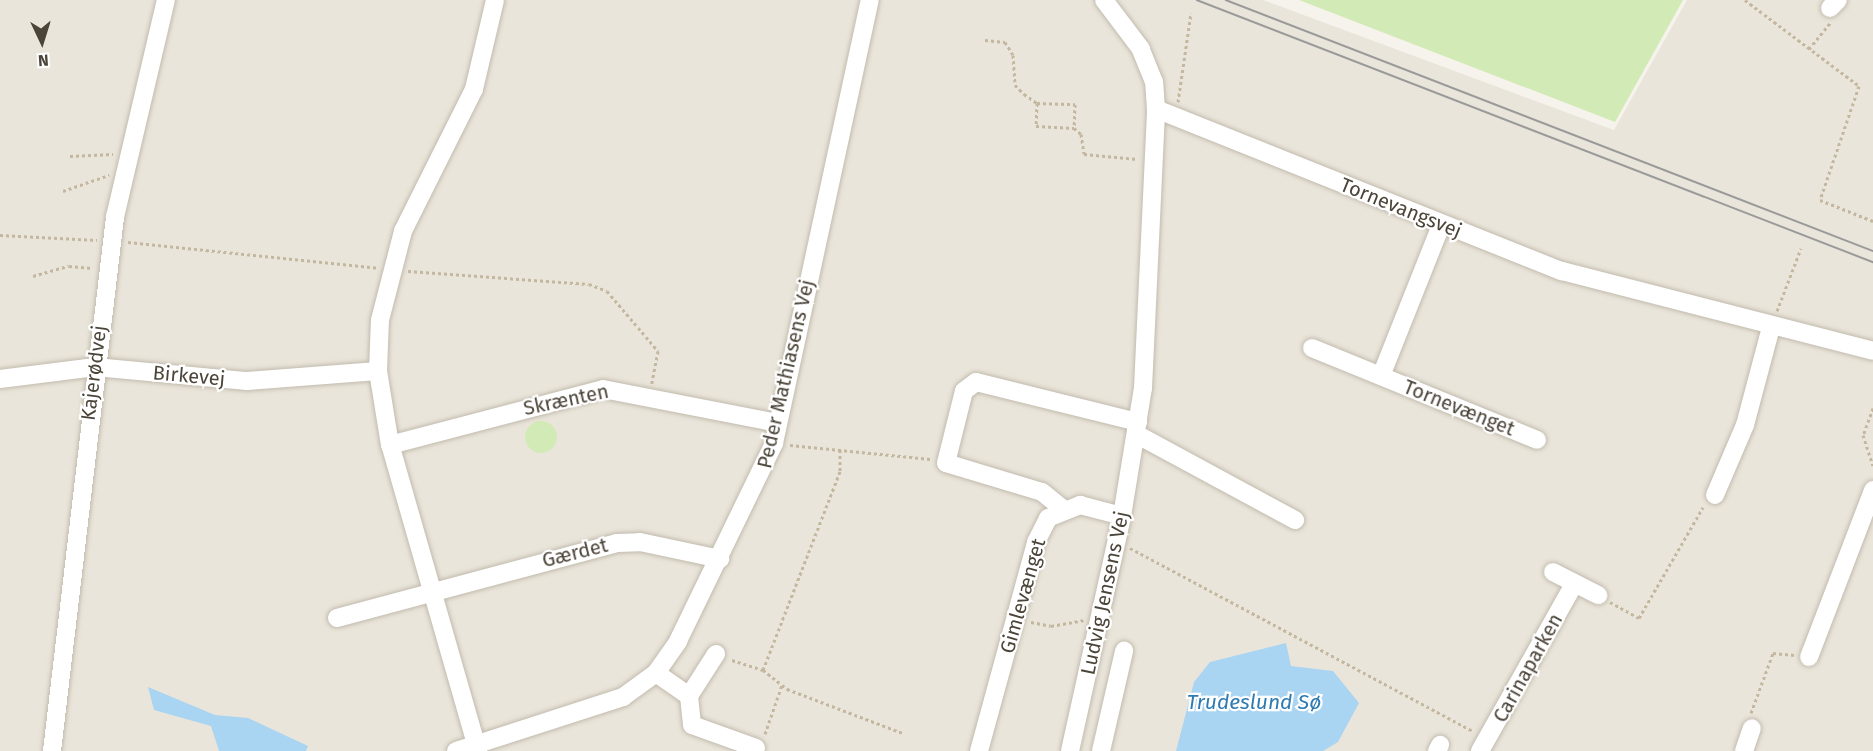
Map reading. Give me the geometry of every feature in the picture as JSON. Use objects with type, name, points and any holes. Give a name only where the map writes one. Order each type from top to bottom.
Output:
[{"type":"street","name":"Kajerødvej","points":[[52,751],[95,368],[112,241],[166,0]]},
{"type":"street","points":[[476,747],[390,445],[378,371],[380,320],[403,231],[474,89],[495,0]]},
{"type":"street","name":"Peder Mathiasens Vej","points":[[456,751],[593,711],[656,673],[720,559],[774,443],[870,0]]},
{"type":"street","points":[[1104,0],[1141,49],[1154,82],[1156,109]]},
{"type":"street","name":"Tornevangsvej","points":[[1156,109],[1176,115],[1441,225],[1562,271],[1771,327],[1873,351]]},
{"type":"street","name":"Ludvig Jensens Vej","points":[[1070,751],[1117,541],[1137,428],[1156,109]]},
{"type":"street","name":"Tornevænget","points":[[1381,376],[1441,225]]},
{"type":"street","points":[[1715,495],[1745,425],[1771,327]]},
{"type":"street","name":"Tornevænget","points":[[1312,348],[1537,441]]},
{"type":"street","name":"Birkevej","points":[[0,379],[95,368],[247,381],[378,371]]},
{"type":"street","points":[[1122,516],[1080,505],[1063,509],[1042,492],[946,463],[964,391],[976,382],[1137,428],[1295,520]]},
{"type":"street","name":"Skrænten","points":[[390,445],[584,392],[621,390],[778,423]]},
{"type":"street","points":[[1809,657],[1873,490]]},
{"type":"street","name":"Gimlevænget","points":[[979,751],[1036,542],[1048,518],[1063,509]]},
{"type":"street","name":"Gærdet","points":[[337,618],[617,543],[640,542],[720,559]]},
{"type":"street","points":[[1553,572],[1598,595]]},
{"type":"street","name":"Carinaparken","points":[[1484,745],[1574,584]]},
{"type":"street","points":[[1101,751],[1124,651]]},
{"type":"street","points":[[716,654],[689,696],[692,725],[756,748]]},
{"type":"street","points":[[656,673],[689,696]]},
{"type":"street","points":[[1744,751],[1752,728]]},
{"type":"path","points":[[1745,0],[1859,86],[1820,200],[1873,221]]},
{"type":"path","points":[[1809,49],[1831,26],[1834,4]]},
{"type":"path","points":[[1176,115],[1191,13]]},
{"type":"path","points":[[985,40],[1005,42],[1013,55],[1015,85],[1037,103],[1075,104],[1074,128]]},
{"type":"path","points":[[1037,103],[1036,126],[1074,128],[1081,134],[1084,154],[1154,162]]},
{"type":"path","points":[[70,156],[130,156]]},
{"type":"path","points":[[63,191],[126,174]]},
{"type":"path","points":[[0,235],[112,241],[392,270],[589,285],[607,291],[658,351],[650,396]]},
{"type":"path","points":[[1771,327],[1801,248]]},
{"type":"path","points":[[33,276],[69,266],[108,270]]},
{"type":"path","points":[[1873,408],[1863,435],[1873,465]]},
{"type":"path","points":[[774,443],[946,463]]},
{"type":"path","points":[[763,670],[840,471],[840,449]]},
{"type":"path","points":[[1598,595],[1639,618],[1705,503],[1715,495]]},
{"type":"path","points":[[1117,541],[1222,602],[1484,745]]},
{"type":"path","points":[[1015,619],[1051,626],[1101,618]]},
{"type":"path","points":[[1752,728],[1748,720],[1773,653],[1809,657]]},
{"type":"path","points":[[716,654],[763,670],[783,685],[903,733]]},
{"type":"path","points":[[756,748],[783,685]]},
{"type":"shaded area","points":[[0,0],[1263,0],[1614,130],[1687,0],[1873,0],[1873,751],[0,751]]},
{"type":"green space","points":[[1299,0],[1683,0],[1615,122]]},
{"type":"green space","points":[[541,421],[552,426],[557,437],[552,448],[541,453],[530,448],[525,437],[530,426]]},
{"type":"water","name":"Trudeslund Sø","points":[[1286,643],[1291,666],[1333,671],[1359,703],[1338,742],[1323,751],[1176,751],[1194,682],[1210,662]]},
{"type":"water","points":[[148,687],[215,715],[248,718],[308,746],[306,751],[219,751],[211,726],[154,710]]},
{"type":"tram line","points":[[1197,0],[1873,262]]},
{"type":"tram line","points":[[1226,0],[1873,251]]}]
